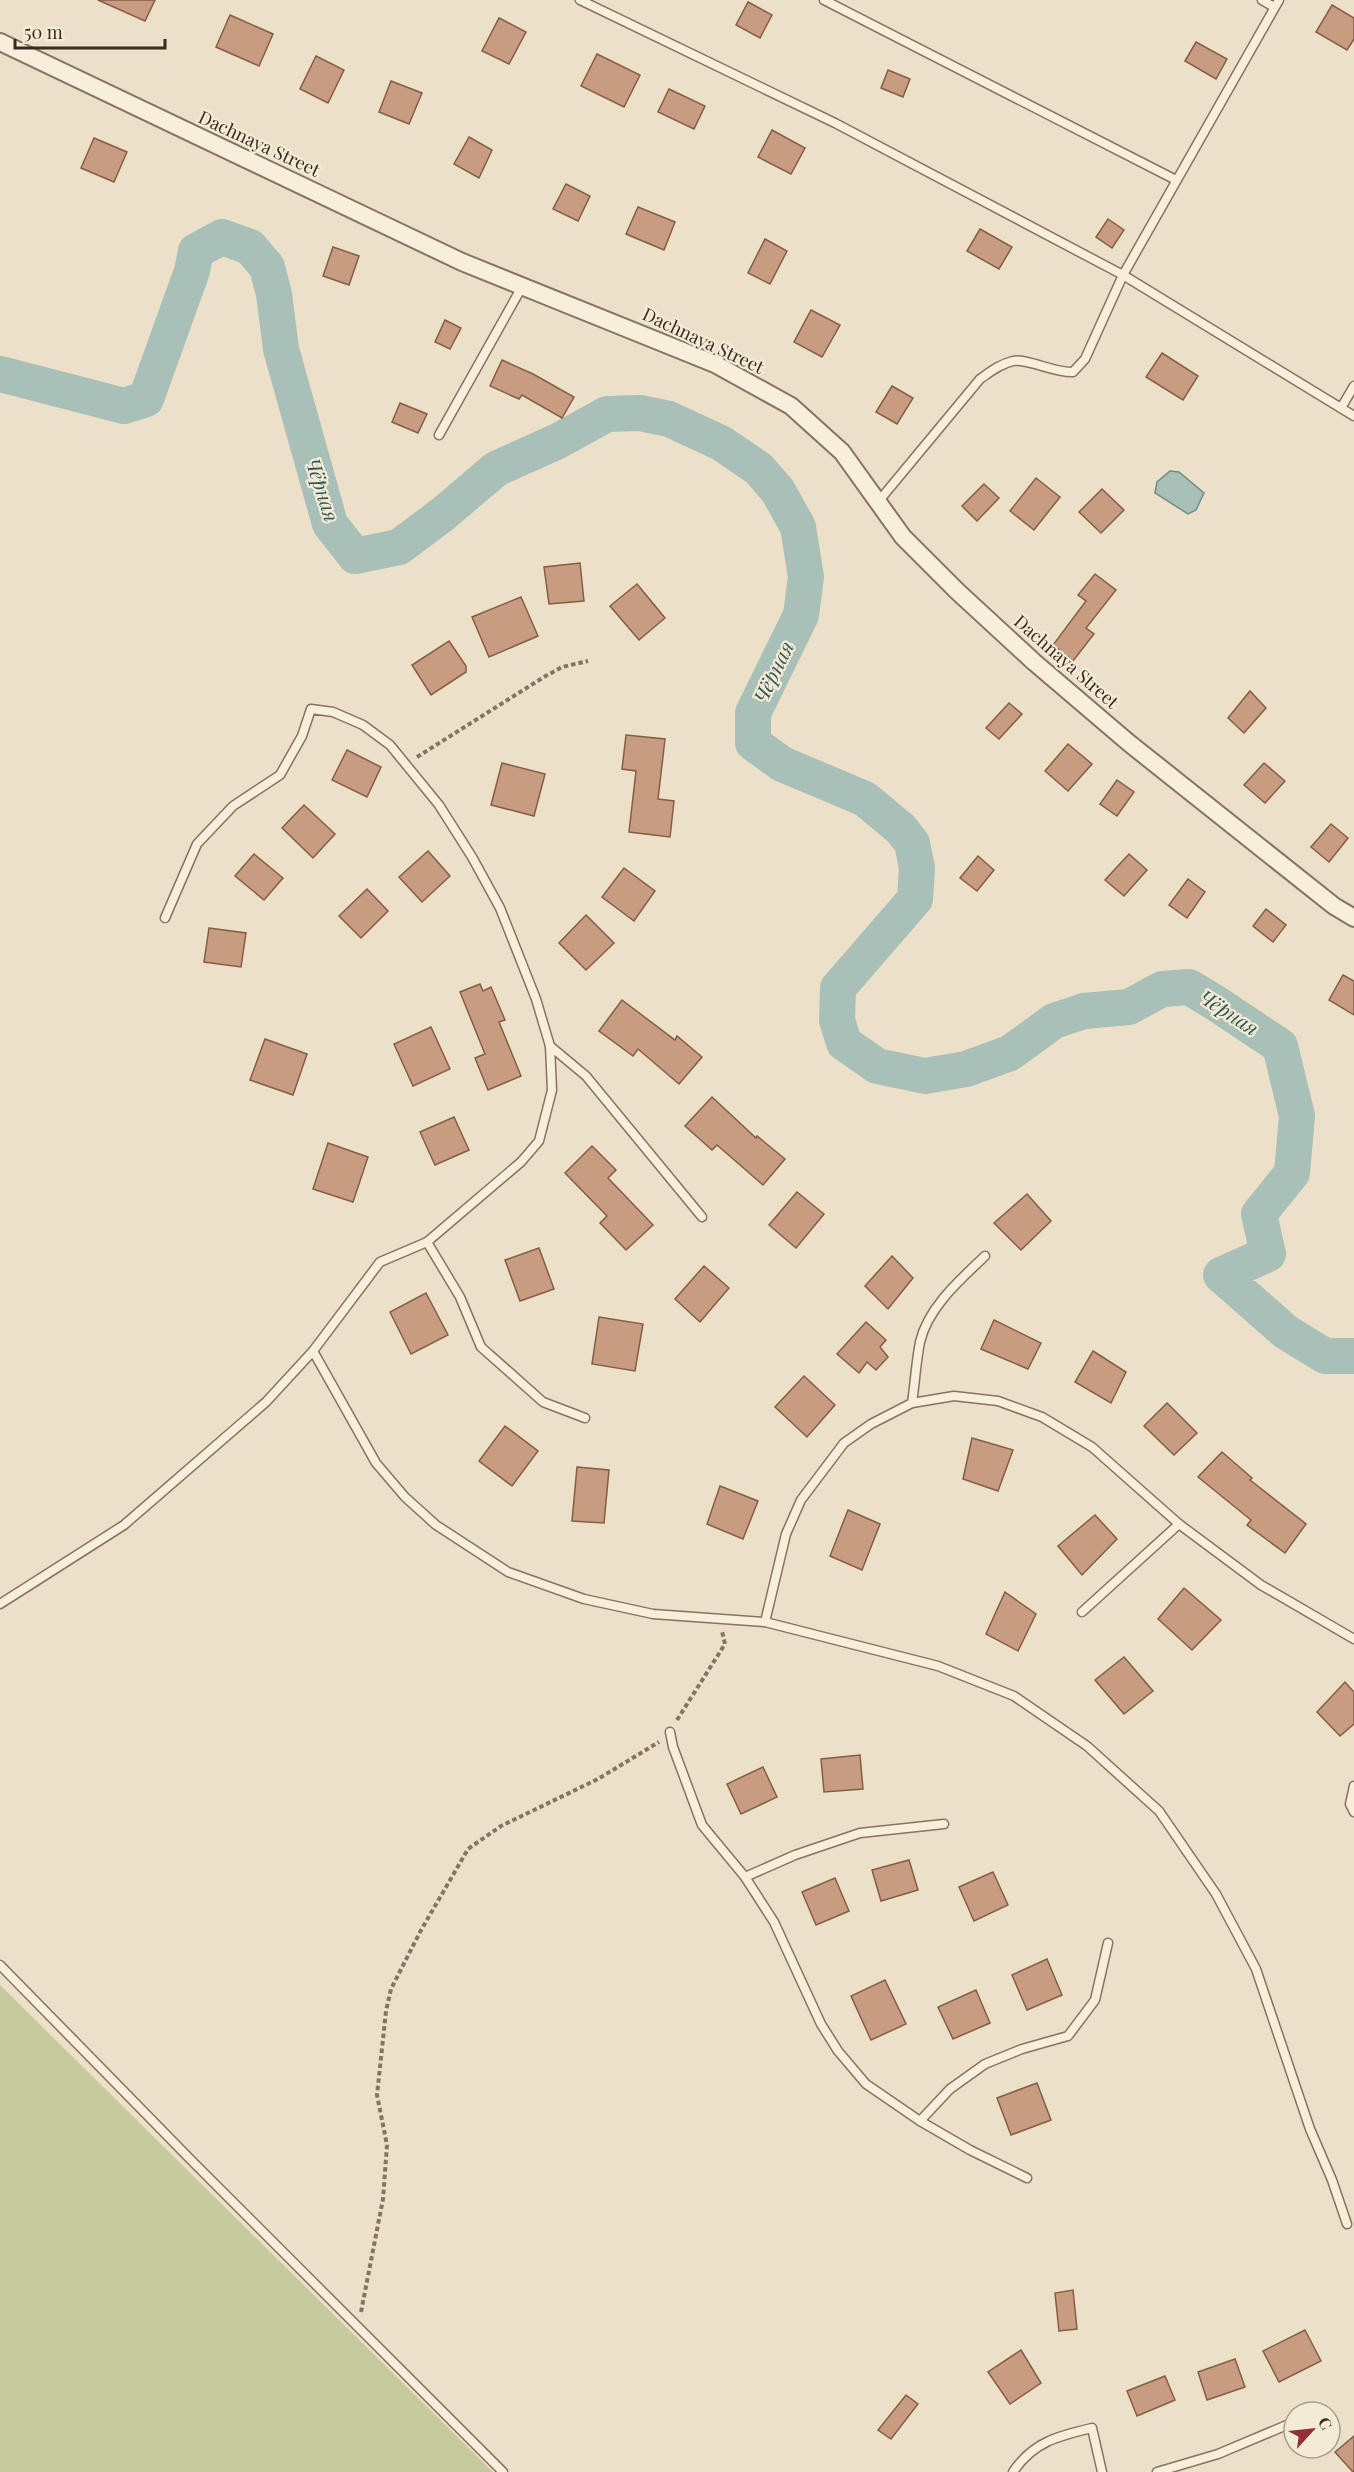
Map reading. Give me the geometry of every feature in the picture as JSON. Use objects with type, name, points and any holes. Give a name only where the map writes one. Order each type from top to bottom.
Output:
[{"type":"street","name":"Dachnaya Street","points":[[0,42],[462,262],[715,364],[790,406],[842,452],[903,537],[1034,662],[1129,742],[1334,906],[1354,918]]},
{"type":"lane","points":[[580,0],[835,123],[1123,275],[1354,416]]},
{"type":"lane","points":[[824,0],[1176,180]]},
{"type":"lane","points":[[878,502],[980,379],[997,367],[1015,360],[1060,373],[1073,372],[1085,360],[1123,275],[1277,4],[1262,0]]},
{"type":"lane","points":[[439,435],[523,285]]},
{"type":"lane","points":[[1341,408],[1354,386]]},
{"type":"lane","points":[[0,1604],[124,1525],[266,1402],[313,1351],[380,1262],[428,1242],[521,1162],[539,1141],[552,1090],[550,1046],[536,999],[500,908],[472,857],[439,806],[390,745],[363,725],[333,712],[311,709],[302,736],[280,775],[233,806],[197,844],[165,918]]},
{"type":"lane","points":[[550,1046],[586,1076],[702,1217]]},
{"type":"lane","points":[[428,1242],[460,1297],[481,1347],[543,1402],[585,1418]]},
{"type":"lane","points":[[912,1403],[921,1340],[931,1316],[954,1286],[985,1256]]},
{"type":"lane","points":[[313,1351],[376,1463],[405,1497],[436,1525],[508,1572],[584,1599],[653,1614],[765,1622],[938,1666],[1014,1696],[1087,1746],[1159,1811],[1216,1894],[1256,1969],[1310,2129],[1332,2180],[1347,2224]]},
{"type":"lane","points":[[765,1622],[786,1534],[801,1500],[844,1443],[871,1424],[912,1403],[954,1396],[998,1401],[1042,1417],[1092,1447],[1179,1524],[1261,1585],[1354,1639]]},
{"type":"lane","points":[[1082,1612],[1179,1524]]},
{"type":"lane","points":[[670,1732],[673,1747],[702,1825],[745,1877],[774,1922],[821,2024],[838,2052],[866,2084],[920,2121],[970,2150],[1027,2178]]},
{"type":"lane","points":[[1354,1786],[1350,1804],[1354,1812]]},
{"type":"lane","points":[[745,1877],[795,1854],[860,1833],[944,1824]]},
{"type":"lane","points":[[920,2121],[950,2089],[985,2064],[1022,2049],[1068,2036],[1095,2000],[1108,1943]]},
{"type":"lane","points":[[0,1965],[503,2472]]},
{"type":"lane","points":[[1157,2472],[1218,2454],[1282,2427]]},
{"type":"lane","points":[[1012,2472],[1028,2452],[1059,2436],[1092,2428],[1102,2472]]},
{"type":"path","points":[[406,763],[544,677],[562,667],[588,661]]},
{"type":"path","points":[[358,2328],[383,2199],[387,2145],[377,2095],[386,2012],[391,1989],[420,1932],[468,1849],[501,1826],[598,1779],[652,1748],[670,1732],[724,1644],[720,1619]]},
{"type":"green space","points":[[0,1985],[493,2472],[0,2472]]},
{"type":"water","points":[[1170,471],[1179,472],[1204,493],[1196,510],[1188,514],[1155,493],[1157,482]]},
{"type":"building","points":[[98,0],[155,0],[145,21]]},
{"type":"building","points":[[748,2],[772,15],[760,38],[736,25]]},
{"type":"building","points":[[1332,5],[1354,18],[1354,39],[1347,50],[1316,32]]},
{"type":"building","points":[[230,15],[273,34],[259,66],[216,47]]},
{"type":"building","points":[[499,18],[526,32],[509,64],[482,51]]},
{"type":"building","points":[[1196,42],[1227,59],[1216,79],[1185,61]]},
{"type":"building","points":[[597,54],[640,75],[624,107],[581,86]]},
{"type":"building","points":[[316,56],[344,70],[328,103],[300,89]]},
{"type":"building","points":[[888,70],[910,79],[903,97],[881,88]]},
{"type":"building","points":[[391,81],[422,93],[409,124],[379,112]]},
{"type":"building","points":[[669,89],[705,106],[694,129],[658,112]]},
{"type":"building","points":[[772,130],[805,148],[791,174],[758,157]]},
{"type":"building","points":[[469,137],[492,150],[479,178],[454,164]]},
{"type":"building","points":[[94,138],[127,152],[114,182],[81,168]]},
{"type":"building","points":[[566,184],[590,196],[578,221],[553,209]]},
{"type":"building","points":[[638,207],[675,222],[664,250],[626,234]]},
{"type":"building","points":[[1108,219],[1124,230],[1112,248],[1096,237]]},
{"type":"building","points":[[980,229],[1012,247],[999,269],[967,251]]},
{"type":"building","points":[[765,239],[787,251],[770,284],[748,273]]},
{"type":"building","points":[[333,247],[359,256],[349,285],[323,276]]},
{"type":"building","points":[[811,310],[840,325],[822,357],[794,342]]},
{"type":"building","points":[[445,320],[461,328],[450,349],[435,342]]},
{"type":"building","points":[[1162,353],[1198,376],[1183,400],[1146,377]]},
{"type":"building","points":[[502,360],[574,397],[562,418],[522,395],[519,399],[490,386]]},
{"type":"building","points":[[892,386],[913,398],[897,424],[876,412]]},
{"type":"building","points":[[400,403],[427,414],[418,433],[392,422]]},
{"type":"building","points":[[1036,478],[1060,497],[1034,530],[1010,511]]},
{"type":"building","points":[[984,484],[999,498],[977,521],[962,506]]},
{"type":"building","points":[[1102,489],[1124,510],[1101,533],[1079,512]]},
{"type":"building","points":[[580,563],[584,601],[549,604],[544,567]]},
{"type":"building","points":[[1095,574],[1116,590],[1086,628],[1094,634],[1073,661],[1053,645],[1086,601],[1078,595]]},
{"type":"building","points":[[637,584],[665,618],[639,640],[610,606]]},
{"type":"building","points":[[521,597],[538,636],[489,657],[472,617]]},
{"type":"building","points":[[449,641],[466,666],[466,672],[431,695],[412,665]]},
{"type":"building","points":[[1250,691],[1266,708],[1244,733],[1228,718]]},
{"type":"building","points":[[1009,703],[1022,714],[999,739],[986,728]]},
{"type":"building","points":[[626,735],[665,739],[658,799],[674,801],[670,837],[629,832],[636,771],[622,769]]},
{"type":"building","points":[[1068,744],[1092,764],[1068,791],[1045,771]]},
{"type":"building","points":[[347,750],[381,767],[367,797],[332,780]]},
{"type":"building","points":[[502,763],[545,774],[534,816],[491,805]]},
{"type":"building","points":[[1264,763],[1285,781],[1265,803],[1244,785]]},
{"type":"building","points":[[1117,780],[1134,792],[1117,816],[1100,804]]},
{"type":"building","points":[[304,805],[335,834],[313,858],[282,828]]},
{"type":"building","points":[[1331,824],[1348,838],[1329,862],[1311,847]]},
{"type":"building","points":[[428,851],[450,876],[422,902],[399,877]]},
{"type":"building","points":[[254,854],[283,878],[264,900],[235,876]]},
{"type":"building","points":[[1129,854],[1147,870],[1124,896],[1105,880]]},
{"type":"building","points":[[978,856],[994,870],[977,891],[960,878]]},
{"type":"building","points":[[624,868],[655,891],[634,921],[602,897]]},
{"type":"building","points":[[1188,879],[1205,892],[1187,918],[1169,905]]},
{"type":"building","points":[[367,889],[388,911],[361,938],[339,916]]},
{"type":"building","points":[[1266,909],[1286,925],[1273,942],[1253,926]]},
{"type":"building","points":[[586,915],[614,943],[586,970],[559,943]]},
{"type":"building","points":[[209,928],[246,933],[241,967],[204,962]]},
{"type":"building","points":[[1343,975],[1354,981],[1354,1015],[1329,1000]]},
{"type":"building","points":[[480,984],[483,991],[491,987],[505,1020],[499,1022],[521,1076],[488,1090],[475,1058],[485,1054],[460,992]]},
{"type":"building","points":[[622,1000],[675,1040],[677,1036],[702,1057],[679,1084],[638,1049],[633,1056],[599,1031]]},
{"type":"building","points":[[431,1027],[450,1069],[413,1086],[394,1044]]},
{"type":"building","points":[[265,1039],[307,1054],[293,1095],[250,1080]]},
{"type":"building","points":[[712,1097],[756,1138],[757,1136],[785,1159],[763,1185],[717,1145],[712,1150],[685,1126]]},
{"type":"building","points":[[454,1117],[469,1150],[435,1165],[420,1132]]},
{"type":"building","points":[[328,1143],[368,1157],[353,1202],[313,1189]]},
{"type":"building","points":[[592,1146],[616,1170],[608,1178],[653,1225],[626,1250],[600,1223],[607,1216],[565,1173]]},
{"type":"building","points":[[797,1192],[824,1214],[796,1248],[769,1225]]},
{"type":"building","points":[[1027,1194],[1051,1221],[1021,1250],[994,1223]]},
{"type":"building","points":[[539,1248],[554,1289],[520,1301],[505,1260]]},
{"type":"building","points":[[892,1256],[913,1278],[888,1309],[865,1286]]},
{"type":"building","points":[[704,1266],[729,1288],[700,1322],[675,1299]]},
{"type":"building","points":[[426,1293],[448,1335],[411,1354],[390,1312]]},
{"type":"building","points":[[599,1317],[643,1324],[635,1371],[592,1364]]},
{"type":"building","points":[[994,1320],[1041,1343],[1028,1369],[981,1349]]},
{"type":"building","points":[[866,1322],[886,1340],[880,1347],[888,1357],[876,1370],[867,1362],[859,1373],[837,1354]]},
{"type":"building","points":[[1093,1351],[1126,1372],[1111,1403],[1075,1382]]},
{"type":"building","points":[[804,1376],[835,1405],[807,1437],[775,1407]]},
{"type":"building","points":[[1167,1403],[1197,1433],[1174,1455],[1144,1426]]},
{"type":"building","points":[[505,1426],[538,1451],[512,1486],[479,1461]]},
{"type":"building","points":[[972,1438],[1013,1450],[998,1491],[963,1479]]},
{"type":"building","points":[[1222,1452],[1252,1478],[1250,1480],[1306,1524],[1285,1553],[1247,1525],[1251,1520],[1198,1477]]},
{"type":"building","points":[[577,1467],[609,1470],[604,1523],[572,1521]]},
{"type":"building","points":[[720,1486],[758,1501],[743,1539],[707,1524]]},
{"type":"building","points":[[848,1510],[880,1524],[862,1570],[830,1556]]},
{"type":"building","points":[[1095,1515],[1117,1539],[1082,1575],[1058,1546]]},
{"type":"building","points":[[1184,1588],[1221,1620],[1192,1650],[1158,1619]]},
{"type":"building","points":[[1005,1592],[1036,1614],[1018,1651],[986,1634]]},
{"type":"building","points":[[1124,1657],[1153,1691],[1124,1714],[1095,1680]]},
{"type":"building","points":[[1345,1682],[1354,1692],[1354,1724],[1340,1736],[1317,1712]]},
{"type":"building","points":[[860,1755],[863,1789],[824,1792],[821,1759]]},
{"type":"building","points":[[763,1767],[777,1797],[741,1814],[727,1784]]},
{"type":"building","points":[[909,1860],[918,1890],[881,1901],[872,1870]]},
{"type":"building","points":[[993,1872],[1008,1905],[974,1921],[959,1887]]},
{"type":"building","points":[[835,1878],[849,1911],[816,1925],[802,1892]]},
{"type":"building","points":[[1047,1959],[1062,1995],[1027,2010],[1012,1975]]},
{"type":"building","points":[[885,1980],[906,2024],[871,2040],[851,1996]]},
{"type":"building","points":[[976,1990],[990,2023],[953,2039],[938,2007]]},
{"type":"building","points":[[1037,2083],[1051,2120],[1011,2135],[997,2098]]},
{"type":"building","points":[[1073,2290],[1077,2329],[1059,2331],[1055,2293]]},
{"type":"building","points":[[1305,2330],[1321,2361],[1279,2382],[1263,2351]]},
{"type":"building","points":[[1021,2350],[1041,2383],[1010,2404],[988,2372]]},
{"type":"building","points":[[1235,2359],[1245,2387],[1207,2400],[1198,2372]]},
{"type":"building","points":[[1165,2376],[1175,2400],[1137,2416],[1127,2391]]},
{"type":"building","points":[[906,2395],[918,2404],[891,2439],[878,2430]]},
{"type":"building","points":[[1354,2436],[1354,2472],[1342,2460],[1342,2446]]},
{"type":"waterway","name":"Чёрная","points":[[0,374],[124,406],[146,399],[192,271],[196,251],[222,237],[250,247],[267,267],[274,294],[281,349],[330,524],[355,556],[399,547],[443,514],[496,469],[558,441],[607,414],[640,413],[669,419],[721,443],[759,469],[778,491],[798,527],[806,577],[801,615],[753,713],[753,743],[782,764],[865,799],[901,829],[912,843],[917,868],[915,899],[838,988],[837,1020],[844,1043],[877,1066],[925,1076],[966,1069],[1010,1053],[1054,1021],[1084,1011],[1129,1007],[1162,989],[1189,987],[1214,1002],[1280,1046],[1297,1116],[1292,1173],[1259,1214],[1268,1254],[1221,1275],[1286,1332],[1325,1356],[1354,1356]]}]
